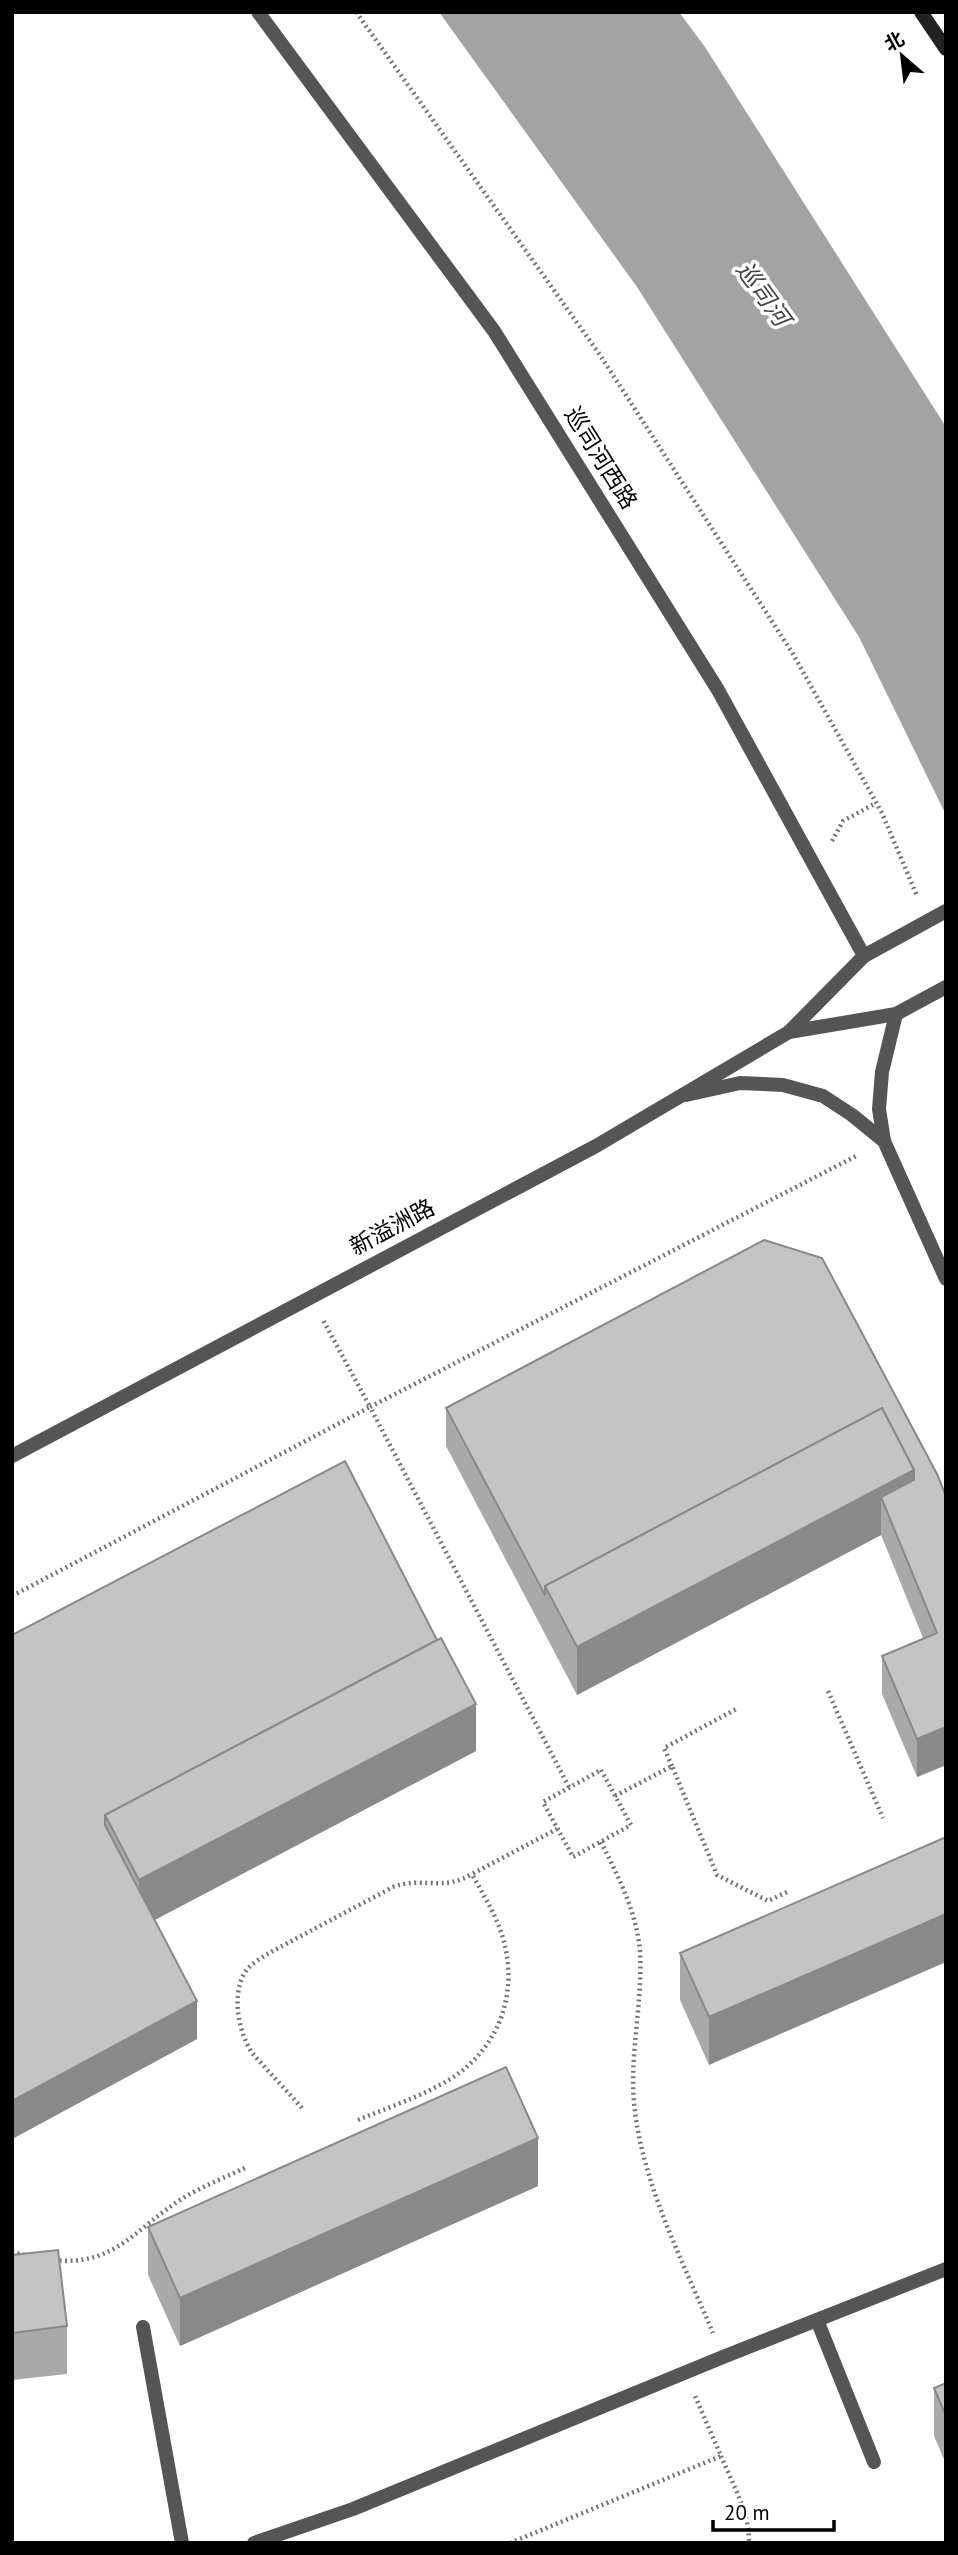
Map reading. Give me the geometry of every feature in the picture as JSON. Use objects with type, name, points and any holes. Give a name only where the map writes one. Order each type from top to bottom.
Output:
[{"type":"main road","points":[[921,12],[946,49]]},
{"type":"street","name":"巡司河西路","points":[[258,12],[494,331],[718,691],[864,956]]},
{"type":"street","points":[[789,1032],[864,956],[946,911]]},
{"type":"street","points":[[789,1032],[896,1014],[946,987]]},
{"type":"street","points":[[896,1014],[882,1072],[879,1109],[884,1141],[946,1279]]},
{"type":"street","name":"新溢洲路","points":[[12,1456],[596,1146],[789,1032]]},
{"type":"street","points":[[682,1095],[740,1083],[783,1085],[823,1097],[852,1115],[884,1141]]},
{"type":"street","points":[[254,2543],[353,2509],[946,2269]]},
{"type":"street","points":[[817,2320],[874,2462]]},
{"type":"street","points":[[143,2327],[182,2543]]},
{"type":"path","points":[[356,12],[600,355],[793,654],[876,803],[919,901]]},
{"type":"path","points":[[817,869],[843,821],[876,803]]},
{"type":"path","points":[[12,1596],[884,1141]]},
{"type":"path","points":[[310,1296],[569,1787]]},
{"type":"path","points":[[828,1691],[883,1818]]},
{"type":"path","points":[[738,1708],[664,1748],[717,1875],[768,1901],[789,1891]]},
{"type":"path","points":[[615,1796],[672,1766]]},
{"type":"path","points":[[601,1770],[631,1825],[573,1857],[543,1802],[569,1787],[601,1770]]},
{"type":"path","points":[[302,2108],[246,2044],[239,2015],[244,1975],[252,1965],[269,1953],[393,1887],[412,1882],[450,1884],[557,1829]]},
{"type":"path","points":[[601,1842],[628,1901],[636,1925],[640,1951],[634,2079],[634,2108],[639,2140],[671,2232],[723,2357]]},
{"type":"path","points":[[358,2120],[450,2079],[477,2057],[496,2031],[508,1998],[508,1963],[500,1929],[472,1874]]},
{"type":"path","points":[[46,2259],[88,2260],[107,2255],[184,2197],[247,2168]]},
{"type":"path","points":[[12,2252],[34,2257]]},
{"type":"path","points":[[685,2374],[744,2511],[750,2529],[749,2543]]},
{"type":"path","points":[[510,2543],[720,2456]]},
{"type":"water","name":"巡司河","points":[[439,12],[679,12],[705,47],[946,427],[946,815],[859,637],[637,287]]},
{"type":"building","points":[[764,1240],[822,1258],[937,1474],[946,1496],[946,1727],[917,1739],[882,1656],[937,1633],[881,1497],[914,1480],[914,1470],[882,1408],[545,1586],[545,1595],[446,1408]]},
{"type":"building","points":[[882,1408],[914,1470],[577,1647],[545,1586]]},
{"type":"building","points":[[345,1461],[437,1640],[105,1815],[105,1825],[197,2001],[12,2101],[12,1635]]},
{"type":"building","points":[[441,1638],[476,1704],[139,1880],[105,1815]]},
{"type":"building","points":[[946,1837],[946,1914],[709,2017],[680,1953]]},
{"type":"building","points":[[506,2067],[538,2138],[180,2298],[148,2227]]},
{"type":"building","points":[[58,2250],[67,2326],[12,2333],[12,2255]]},
{"type":"building","points":[[946,2383],[946,2416],[934,2388]]}]
